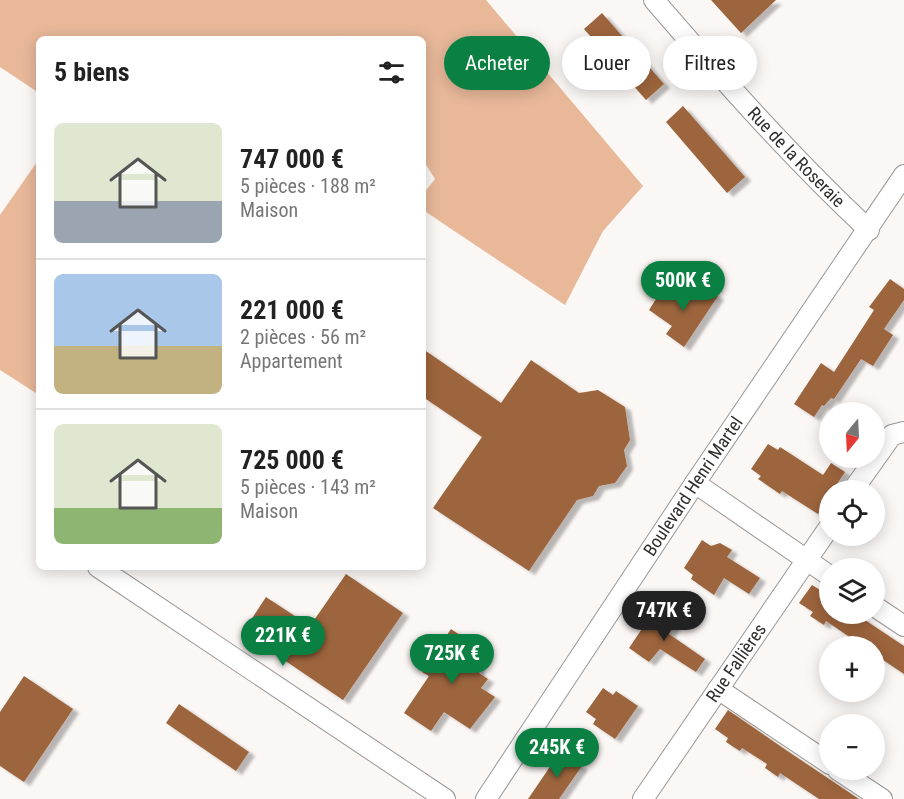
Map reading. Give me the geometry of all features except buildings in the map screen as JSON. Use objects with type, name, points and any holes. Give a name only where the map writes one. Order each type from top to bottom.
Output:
[{"type":"street","name":"Rue de la Roseraie","points":[[654,0],[716,73],[822,187],[869,230]]},
{"type":"street","name":"Boulevard Henri Martel","points":[[486,799],[695,483],[869,230],[904,175]]},
{"type":"street","points":[[861,480],[898,433]]},
{"type":"street","points":[[695,483],[819,569]]},
{"type":"street","name":"Rue Fallières","points":[[643,799],[819,542]]},
{"type":"street","points":[[102,570],[445,799]]},
{"type":"street","points":[[885,613],[904,626]]},
{"type":"street","points":[[718,689],[819,757]]},
{"type":"street","points":[[853,780],[882,799]]},
{"type":"shaded area","points":[[0,0],[486,0],[516,36],[444,36],[444,90],[550,90],[550,76],[643,186],[603,231],[565,305],[426,212],[426,190],[435,179],[426,165],[426,36],[36,36],[36,91],[0,67]]},
{"type":"shaded area","points":[[36,163],[36,393],[0,370],[0,215]]}]
